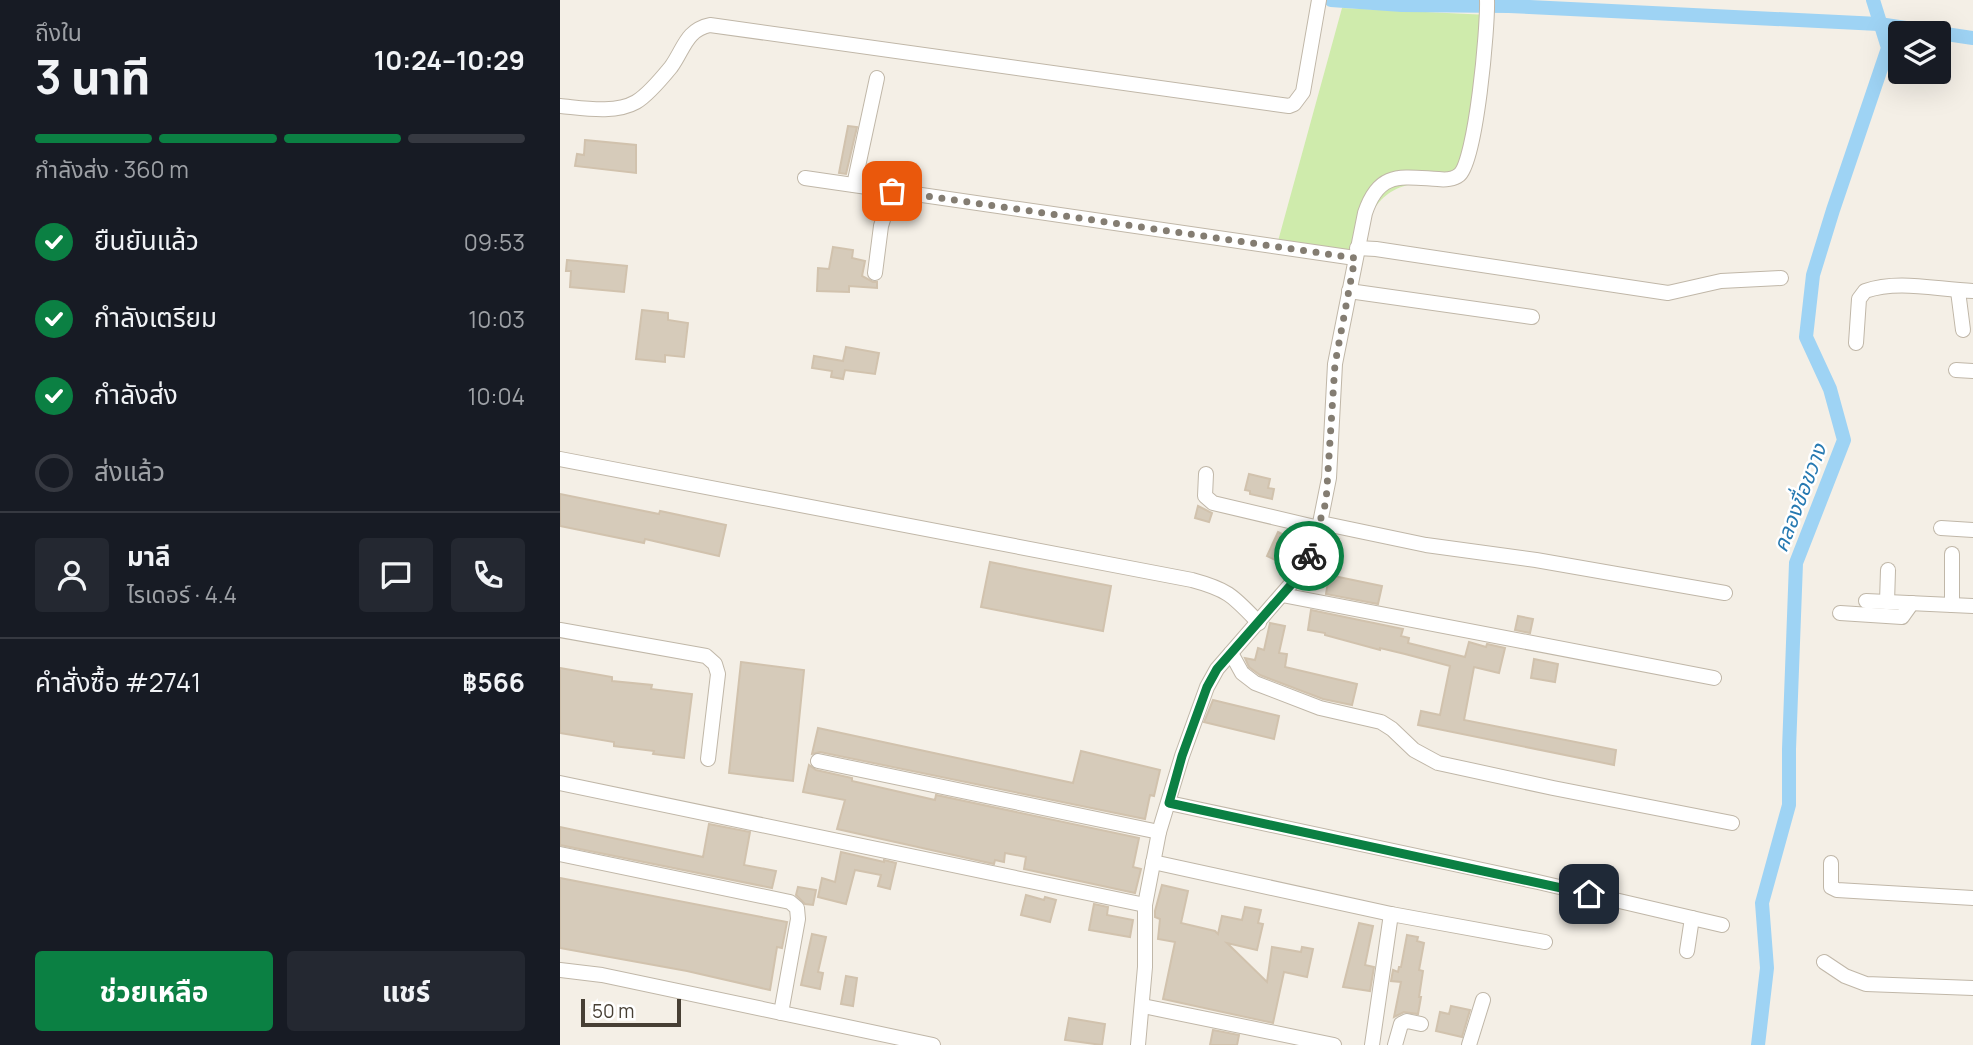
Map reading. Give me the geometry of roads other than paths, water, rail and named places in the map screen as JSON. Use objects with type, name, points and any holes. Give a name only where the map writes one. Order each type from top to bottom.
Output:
[{"type":"street","points":[[1138,1045],[1143,1006],[1145,905],[1159,832],[1182,756],[1207,687],[1217,669],[1259,623],[1306,564],[1320,525],[1329,478],[1335,364],[1356,253],[1370,198],[1383,182],[1405,177],[1445,180],[1459,175],[1464,169],[1472,146],[1488,17],[1487,0]]},
{"type":"street","points":[[560,106],[603,109],[634,103],[670,68],[691,33],[710,25],[1289,106],[1294,104],[1303,92],[1319,2]]},
{"type":"street","points":[[853,185],[877,78]]},
{"type":"street","points":[[805,178],[1356,253],[1376,248],[1668,293],[1721,281],[1781,278]]},
{"type":"street","points":[[875,273],[880,234],[892,191]]},
{"type":"street","points":[[1856,343],[1859,299],[1865,291],[1886,285],[1966,291],[1963,330]]},
{"type":"street","points":[[1349,291],[1532,317]]},
{"type":"street","points":[[1956,370],[1973,371]]},
{"type":"street","points":[[560,459],[1192,580],[1231,594],[1259,623]]},
{"type":"street","points":[[1206,474],[1205,496],[1213,503],[1426,545],[1536,560],[1725,593]]},
{"type":"street","points":[[1941,527],[1973,530]]},
{"type":"street","points":[[1952,554],[1952,605]]},
{"type":"street","points":[[1887,602],[1888,570]]},
{"type":"street","points":[[1282,595],[1714,678]]},
{"type":"street","points":[[1866,601],[1973,606]]},
{"type":"street","points":[[1840,613],[1902,617],[1912,603]]},
{"type":"street","points":[[560,630],[706,656],[715,664],[718,674],[708,759]]},
{"type":"street","points":[[1231,653],[1242,673],[1255,683],[1320,708],[1381,722],[1414,750],[1438,763],[1732,822]]},
{"type":"street","points":[[818,761],[1159,832]]},
{"type":"street","points":[[560,783],[1145,905]]},
{"type":"street","points":[[1169,803],[1497,873],[1722,925]]},
{"type":"street","points":[[560,854],[790,902],[797,908],[798,919],[781,1013]]},
{"type":"street","points":[[1153,862],[1391,914],[1545,942]]},
{"type":"street","points":[[1831,863],[1831,887],[1837,890],[1973,898]]},
{"type":"street","points":[[1372,1045],[1391,914]]},
{"type":"street","points":[[1687,951],[1692,918]]},
{"type":"street","points":[[1824,962],[1845,976],[1866,984],[1973,988]]},
{"type":"street","points":[[560,970],[602,975],[933,1045]]},
{"type":"street","points":[[1469,1045],[1483,999]]},
{"type":"street","points":[[1143,1006],[1334,1045]]},
{"type":"street","points":[[1395,1045],[1401,1024],[1407,1021],[1421,1024]]},
{"type":"waterway","points":[[1331,0],[1879,24],[1973,38]]},
{"type":"waterway","name":"คลองขื่อขวาง","points":[[1758,1045],[1767,968],[1762,903],[1789,805],[1796,563],[1844,440],[1830,389],[1806,337],[1813,275],[1888,48],[1873,0]]}]
